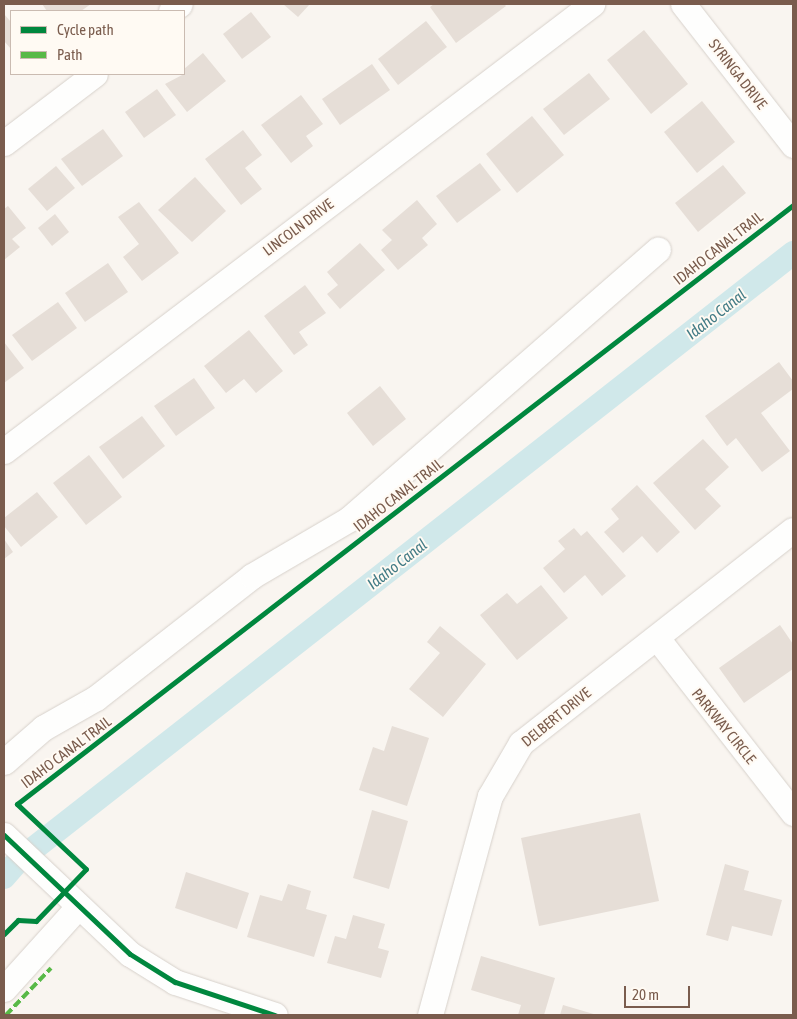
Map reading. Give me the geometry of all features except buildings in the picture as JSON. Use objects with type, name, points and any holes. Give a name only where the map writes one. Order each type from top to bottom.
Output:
[{"type":"street","name":"LINCOLN DRIVE","points":[[4,451],[592,4]]},
{"type":"street","name":"SYRINGA DRIVE","points":[[683,4],[793,145]]},
{"type":"street","points":[[4,143],[94,75]]},
{"type":"street","points":[[4,762],[43,728],[96,698],[252,576],[349,519],[658,249]]},
{"type":"street","name":"DELBERT DRIVE","points":[[430,1015],[490,796],[505,766],[522,743],[793,530]]},
{"type":"street","name":"PARKWAY CIRCLE","points":[[657,638],[793,812]]},
{"type":"street","points":[[4,835],[77,908],[130,954],[175,982],[274,1015]]},
{"type":"street","points":[[4,989],[77,908]]},
{"type":"waterway","name":"Idaho Canal","points":[[4,877],[19,860],[793,253]]},
{"type":"marked path","points":[[6,1015],[51,968]]},
{"type":"cycle path","name":"IDAHO CANAL TRAIL","points":[[4,934],[18,920],[36,921],[86,869],[17,804],[793,205]]},
{"type":"cycle path","points":[[4,835],[130,954],[175,982],[275,1015]]}]
